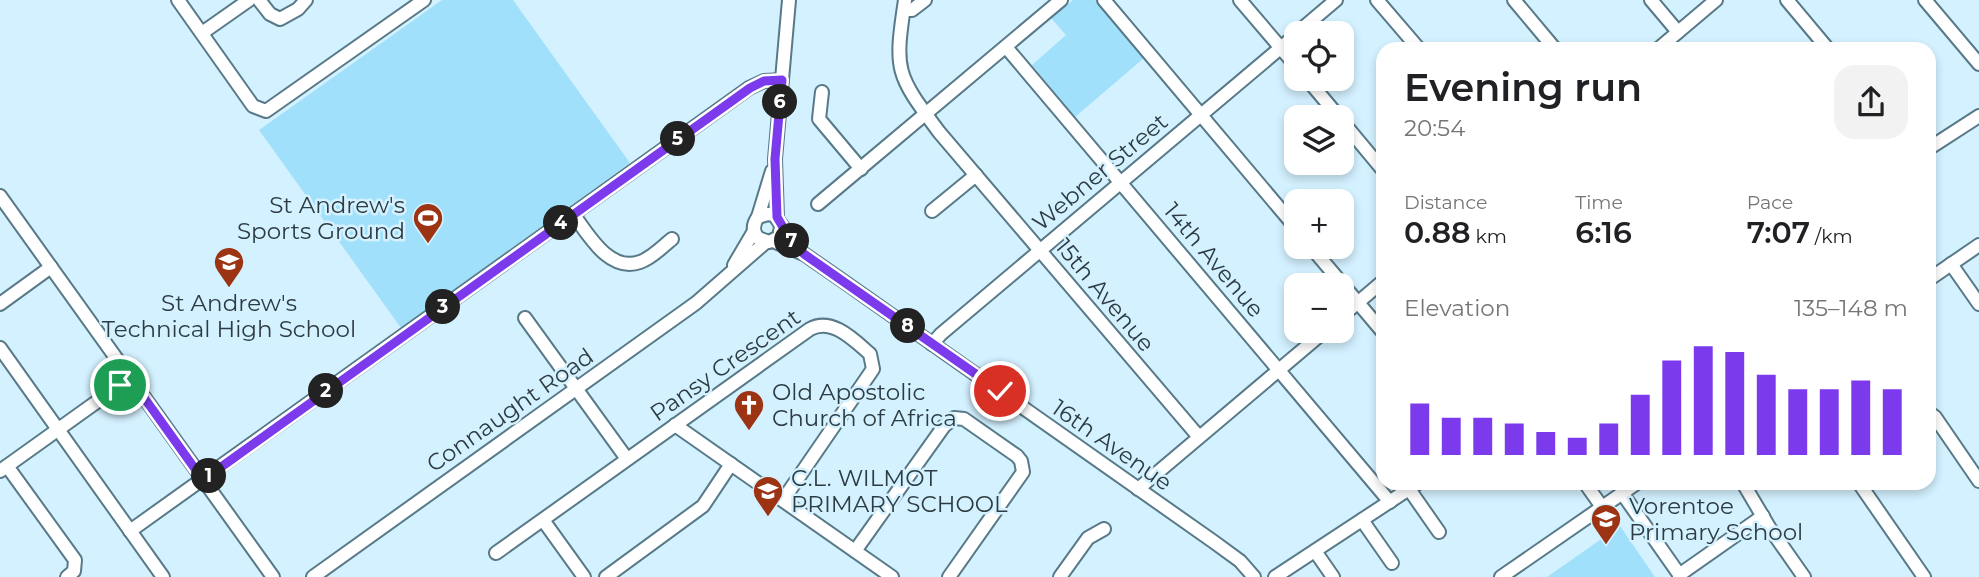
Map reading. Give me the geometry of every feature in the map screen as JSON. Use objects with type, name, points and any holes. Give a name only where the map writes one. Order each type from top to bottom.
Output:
[{"type":"street","points":[[178,0],[253,106],[265,111],[272,109],[424,0]]},
{"type":"street","points":[[202,33],[249,0]]},
{"type":"street","points":[[259,0],[270,13],[280,19],[293,13],[306,0]]},
{"type":"street","points":[[775,159],[754,226],[758,239],[769,241],[779,237],[775,159],[789,0]]},
{"type":"street","points":[[904,5],[912,10],[925,0]]},
{"type":"street","points":[[818,204],[1061,0]]},
{"type":"street","points":[[1104,0],[1284,214]]},
{"type":"street","points":[[1240,0],[1284,52]]},
{"type":"street","name":"Webner Street","points":[[1311,21],[1336,0]]},
{"type":"street","points":[[1377,0],[1413,42]]},
{"type":"street","points":[[1514,0],[1549,42]]},
{"type":"street","points":[[1651,0],[1678,33]]},
{"type":"street","points":[[1667,42],[1717,0]]},
{"type":"street","points":[[1787,0],[1822,42]]},
{"type":"street","points":[[1925,0],[1979,64]]},
{"type":"street","name":"15th Avenue","points":[[904,5],[898,63],[903,80],[926,114],[1199,438]]},
{"type":"street","name":"Webner Street","points":[[932,344],[1284,44]]},
{"type":"street","name":"14th Avenue","points":[[1006,47],[1376,485]]},
{"type":"street","points":[[130,531],[750,88],[764,81],[782,80]]},
{"type":"street","points":[[1317,91],[1329,105]]},
{"type":"street","points":[[822,92],[820,119],[861,169]]},
{"type":"street","points":[[1936,144],[1979,116]]},
{"type":"street","points":[[1354,135],[1376,162]]},
{"type":"street","points":[[932,211],[976,175]]},
{"type":"street","points":[[0,196],[273,577]]},
{"type":"street","points":[[573,214],[599,251],[624,262],[645,260],[672,239]]},
{"type":"street","points":[[758,217],[768,214],[779,222]]},
{"type":"street","name":"16th Avenue","points":[[779,222],[804,254]]},
{"type":"street","name":"Connaught Road","points":[[729,274],[754,231]]},
{"type":"street","name":"16th Avenue","points":[[769,241],[804,254],[1240,561],[1254,577]]},
{"type":"street","name":"Connaught Road","points":[[313,577],[696,303],[769,241]]},
{"type":"street","points":[[1936,274],[1979,245]]},
{"type":"street","points":[[1321,259],[1376,324]]},
{"type":"street","points":[[1951,264],[1979,304]]},
{"type":"street","points":[[0,304],[51,267]]},
{"type":"street","points":[[1354,306],[1376,287]]},
{"type":"street","points":[[525,318],[627,459]]},
{"type":"street","name":"Pansy Crescent","points":[[496,553],[810,329],[822,324],[831,326],[870,354],[874,365],[871,375],[783,500]]},
{"type":"street","points":[[1138,489],[1310,343]]},
{"type":"street","points":[[0,348],[163,577]]},
{"type":"street","points":[[67,577],[74,571],[75,560],[4,468],[130,378]]},
{"type":"street","points":[[855,551],[944,426],[954,418],[964,419],[1017,456],[1023,472],[949,577]]},
{"type":"street","points":[[1936,418],[1979,481]]},
{"type":"street","points":[[675,425],[892,577]]},
{"type":"street","points":[[606,577],[703,506],[731,464]]},
{"type":"street","name":"14th Avenue","points":[[1380,490],[1390,502]]},
{"type":"street","points":[[1275,577],[1408,490]]},
{"type":"street","points":[[1416,490],[1439,532]]},
{"type":"street","points":[[1590,490],[1602,507]]},
{"type":"street","points":[[1501,577],[1626,490]]},
{"type":"street","points":[[1747,490],[1804,577]]},
{"type":"street","points":[[1864,490],[1924,577]]},
{"type":"street","points":[[1622,493],[1680,576],[1763,516]]},
{"type":"street","points":[[543,520],[584,577]]},
{"type":"street","points":[[1362,520],[1392,563]]},
{"type":"street","points":[[1060,577],[1088,538],[1104,529]]},
{"type":"street","points":[[1315,551],[1333,577]]},
{"type":"shaded area","name":"St Andrew's Sports Ground","points":[[442,0],[513,0],[630,163],[401,328],[259,130]]},
{"type":"shaded area","points":[[1073,0],[1095,0],[1144,58],[1075,117],[1032,65],[1066,35],[1051,18]]},
{"type":"shaded area","points":[[1620,526],[1655,577],[1547,577]]},
{"type":"place","name":"St Andrew's Sports Ground","points":[[428,245]]},
{"type":"place","name":"St Andrew's Technical High School","points":[[229,289]]},
{"type":"place","name":"Old Apostolic Church of Africa","points":[[749,432]]},
{"type":"place","name":"C.L. WILMOT PRIMARY SCHOOL","points":[[768,518]]},
{"type":"place","name":"Vorentoe Primary School","points":[[1606,546]]},
{"type":"route","points":[[120,385],[130,378],[203,480],[750,88],[764,81],[782,80],[775,159],[777,217],[781,227],[804,254],[1000,391]]}]
